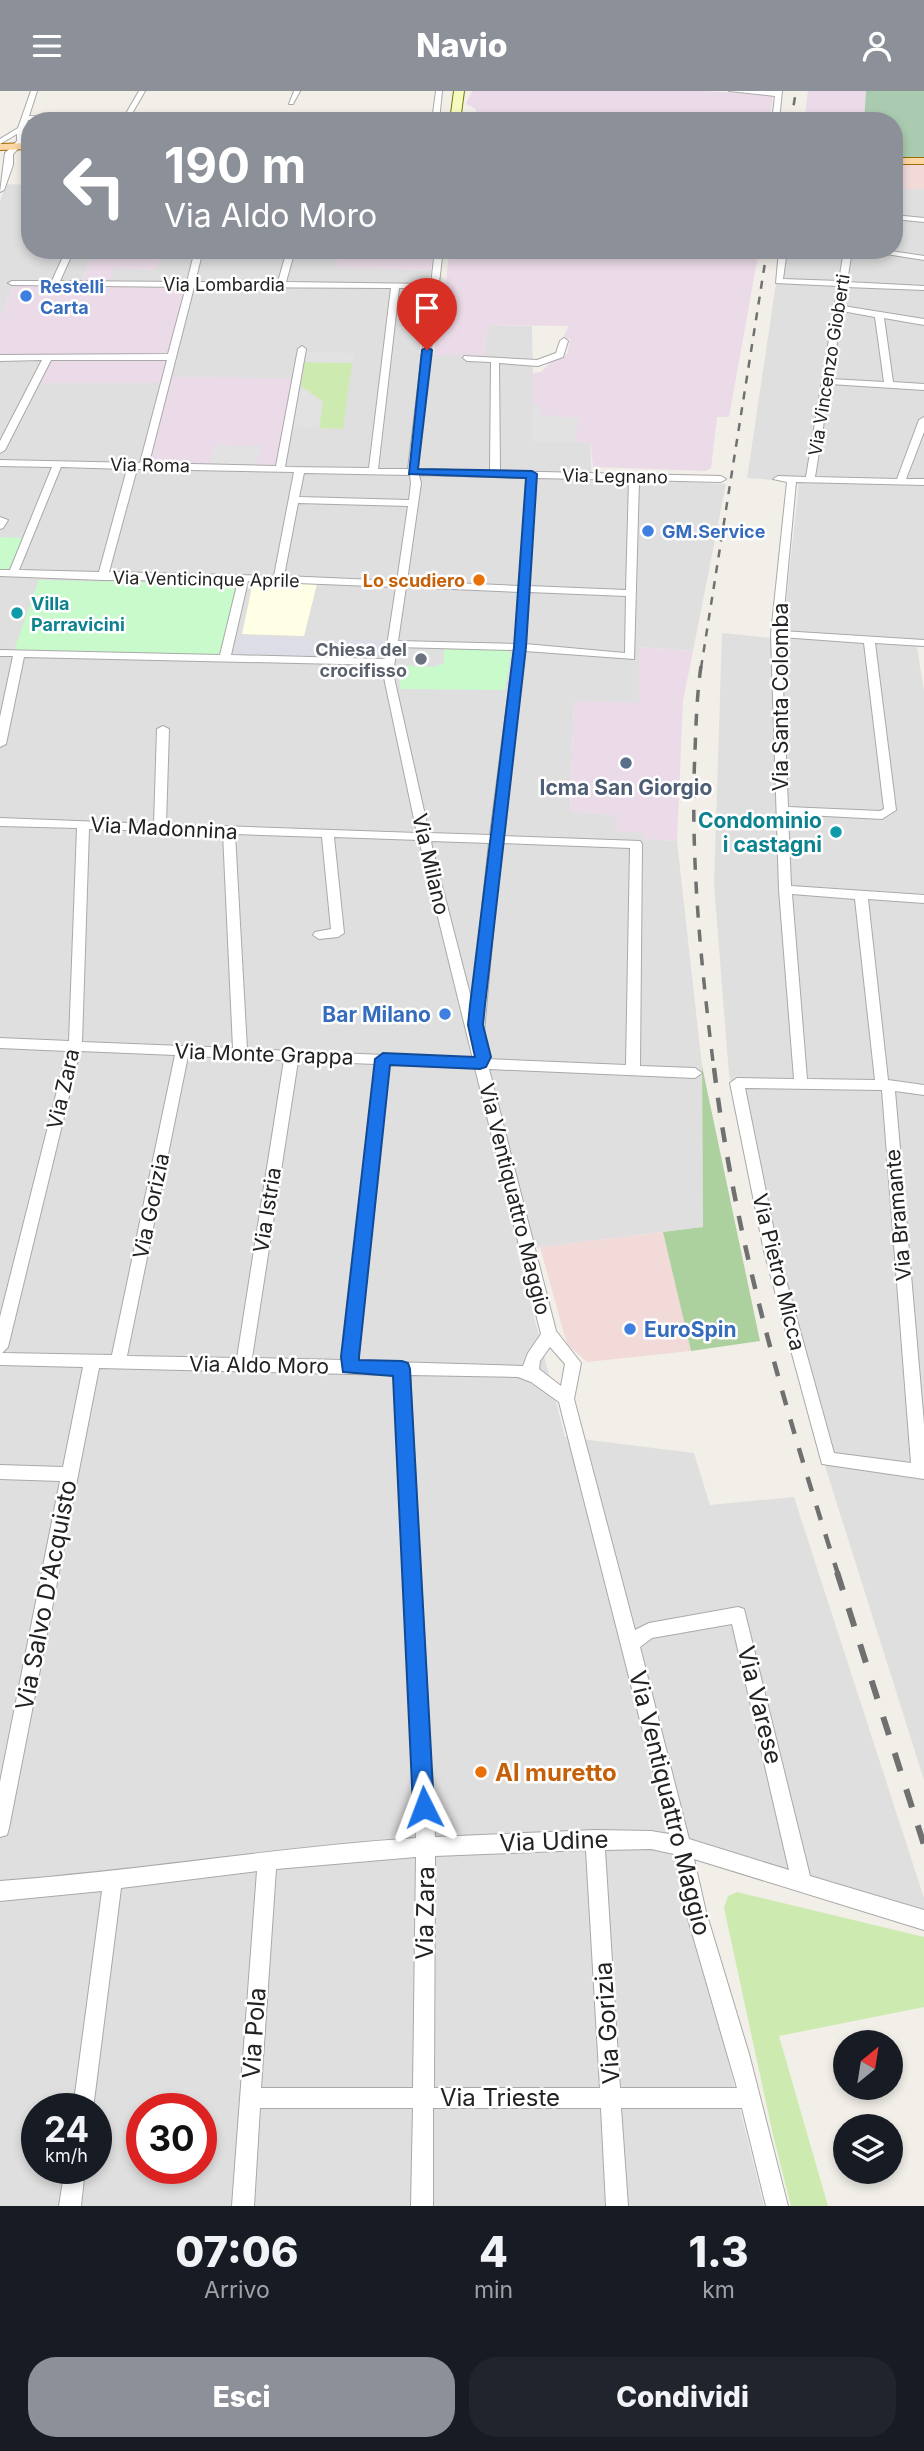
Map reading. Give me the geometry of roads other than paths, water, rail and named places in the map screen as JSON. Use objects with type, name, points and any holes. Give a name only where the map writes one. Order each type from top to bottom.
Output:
[{"type":"main road","points":[[0,144],[21,143]]},
{"type":"main road","points":[[903,160],[924,161]]},
{"type":"street","points":[[27,112],[34,91]]},
{"type":"street","points":[[130,112],[142,91]]},
{"type":"street","points":[[291,103],[297,91]]},
{"type":"street","points":[[436,112],[439,91]]},
{"type":"street","points":[[456,112],[459,91]]},
{"type":"street","points":[[732,91],[779,92],[776,112]]},
{"type":"street","points":[[0,190],[9,165],[20,154],[17,141],[21,130]]},
{"type":"street","points":[[0,144],[17,141]]},
{"type":"street","points":[[903,218],[924,220]]},
{"type":"street","points":[[903,255],[924,258]]},
{"type":"street","points":[[55,283],[66,259]]},
{"type":"street","points":[[103,577],[173,357],[197,259]]},
{"type":"street","points":[[281,285],[288,259]]},
{"type":"street","name":"Via Milano","points":[[438,259],[413,472],[416,483],[388,673],[424,838],[480,1063]]},
{"type":"street","points":[[782,259],[779,281],[924,288]]},
{"type":"street","name":"Via Vincenzo Gioberti","points":[[810,480],[847,259]]},
{"type":"street","name":"Via Lombardia","points":[[12,282],[436,286]]},
{"type":"street","points":[[373,471],[395,286]]},
{"type":"street","points":[[838,308],[924,322]]},
{"type":"street","points":[[879,315],[890,384]]},
{"type":"street","points":[[467,358],[538,363],[560,355],[564,341]]},
{"type":"street","points":[[280,468],[302,349]]},
{"type":"street","points":[[0,358],[173,357]]},
{"type":"street","points":[[0,450],[48,358]]},
{"type":"street","points":[[495,360],[495,474]]},
{"type":"street","points":[[827,380],[924,387]]},
{"type":"street","points":[[900,482],[924,420]]},
{"type":"street","name":"Via Roma","points":[[0,463],[300,468]]},
{"type":"street","points":[[13,574],[58,463]]},
{"type":"street","points":[[278,579],[300,468]]},
{"type":"street","name":"Via Legnano","points":[[300,468],[721,479]]},
{"type":"street","points":[[480,1063],[483,1057],[476,1025],[520,647],[532,474]]},
{"type":"street","points":[[391,644],[520,647],[630,657],[634,477]]},
{"type":"street","points":[[779,479],[924,482]]},
{"type":"street","name":"Via Santa Colomba","points":[[792,479],[776,634],[785,890],[801,1083]]},
{"type":"street","points":[[293,500],[413,503]]},
{"type":"street","points":[[0,520],[3,520],[0,526]]},
{"type":"street","name":"Via Venticinque Aprile","points":[[0,573],[278,579],[631,593]]},
{"type":"street","points":[[225,658],[244,578]]},
{"type":"street","points":[[776,634],[924,643]]},
{"type":"street","points":[[781,810],[882,815],[890,810],[869,640]]},
{"type":"street","points":[[0,653],[389,663]]},
{"type":"street","points":[[0,744],[19,653]]},
{"type":"street","points":[[160,827],[163,729]]},
{"type":"street","name":"Via Madonnina","points":[[0,823],[636,844],[634,1072]]},
{"type":"street","name":"Via Zara","points":[[0,1347],[75,1046],[83,825]]},
{"type":"street","points":[[229,831],[240,1052]]},
{"type":"street","points":[[319,935],[338,933],[328,835]]},
{"type":"street","points":[[785,890],[924,899]]},
{"type":"street","name":"Via Bramante","points":[[861,895],[885,1085],[922,1471]]},
{"type":"street","name":"Via Monte Grappa","points":[[0,1043],[695,1073]]},
{"type":"street","name":"Via Gorizia","points":[[118,1362],[183,1050]]},
{"type":"street","name":"Via Istria","points":[[243,1366],[292,1054]]},
{"type":"street","points":[[350,1367],[383,1059]]},
{"type":"street","name":"Via Ventiquattro Maggio","points":[[480,1063],[549,1334],[567,1354],[574,1368],[566,1399],[696,1912],[750,2098],[777,2206]]},
{"type":"street","name":"Via Pietro Micca","points":[[801,1083],[737,1083],[771,1251],[828,1459],[922,1471]]},
{"type":"street","points":[[801,1083],[885,1085],[924,1090]]},
{"type":"street","name":"Via Ventiquattro Maggio","points":[[535,1370],[549,1334]]},
{"type":"street","points":[[535,1370],[551,1349],[567,1354]]},
{"type":"street","name":"Via Aldo Moro","points":[[0,1359],[535,1370]]},
{"type":"street","name":"Via Salvo D'Acquisto","points":[[0,1828],[92,1362]]},
{"type":"street","name":"Via Zara","points":[[402,1369],[426,1845],[422,2206]]},
{"type":"street","points":[[535,1370],[562,1383],[570,1377]]},
{"type":"street","points":[[535,1370],[566,1399]]},
{"type":"street","points":[[0,1472],[69,1474]]},
{"type":"street","name":"Via Varese","points":[[627,1634],[737,1615],[802,1883]]},
{"type":"street","name":"Via Gorizia","points":[[595,1839],[617,2206]]},
{"type":"street","name":"Via Udine","points":[[0,1891],[267,1860],[426,1845],[595,1839],[651,1840],[681,1846],[924,1920]]},
{"type":"street","name":"Via Pola","points":[[243,2206],[267,1860]]},
{"type":"street","points":[[85,2093],[113,1879]]},
{"type":"street","name":"Via Trieste","points":[[250,2098],[750,2098]]},
{"type":"street","points":[[70,2206],[73,2184]]},
{"type":"railway","points":[[792,112],[796,91]]},
{"type":"railway","points":[[701,668],[766,259]]},
{"type":"railway","points":[[701,666],[694,791],[695,871],[714,1070]]},
{"type":"railway","points":[[714,1068],[723,1132],[748,1260],[799,1450],[838,1574]]},
{"type":"railway","points":[[837,1572],[924,1845]]},
{"type":"place","name":"Restelli Carta","points":[[26,296]]},
{"type":"place","name":"GM.Service","points":[[648,531]]},
{"type":"place","name":"Lo scudiero","points":[[479,580]]},
{"type":"place","name":"Villa Parravicini","points":[[17,613]]},
{"type":"place","name":"Chiesa del crocifisso","points":[[421,659]]},
{"type":"place","name":"Icma San Giorgio","points":[[626,763]]},
{"type":"place","name":"Condominio i castagni","points":[[836,832]]},
{"type":"place","name":"Bar Milano","points":[[445,1014]]},
{"type":"place","name":"EuroSpin","points":[[630,1329]]},
{"type":"place","name":"Al muretto","points":[[481,1772]]}]
